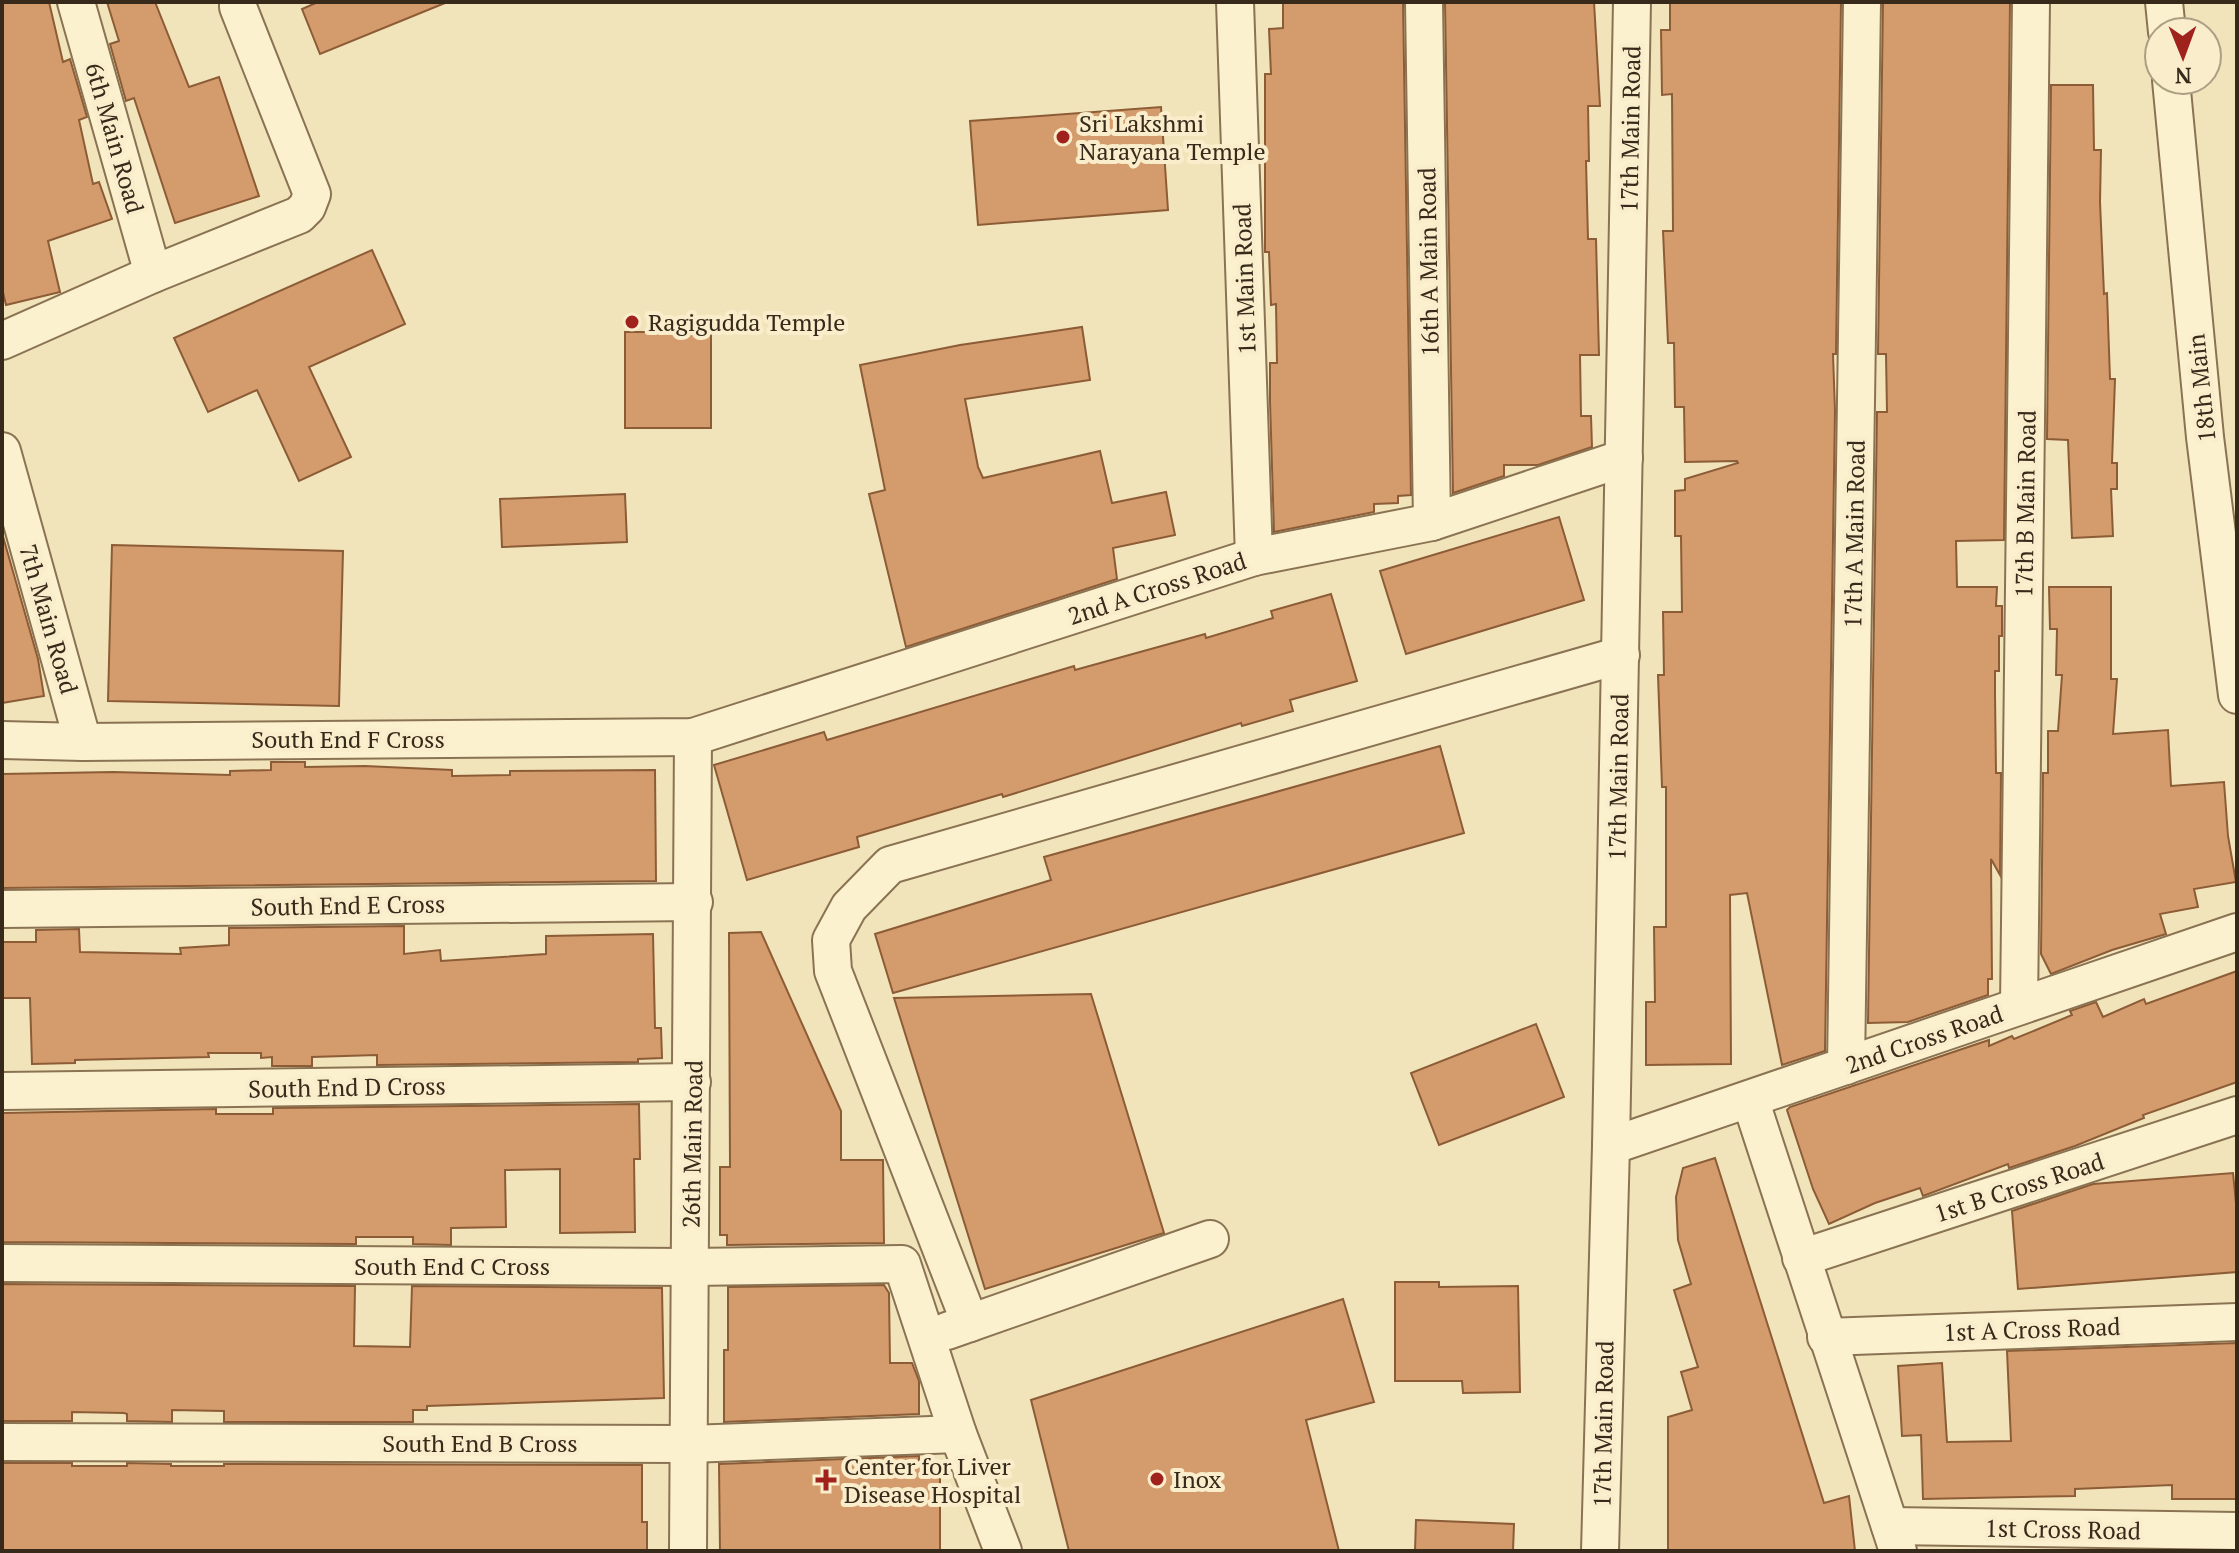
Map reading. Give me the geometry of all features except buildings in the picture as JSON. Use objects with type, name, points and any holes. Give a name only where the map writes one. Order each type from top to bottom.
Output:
[{"type":"street","name":"6th Main Road","points":[[76,2],[153,274]]},
{"type":"street","points":[[2,341],[153,274],[299,215],[307,207],[312,194],[238,2]]},
{"type":"street","name":"1st Main Road","points":[[1235,2],[1254,557]]},
{"type":"street","name":"16th A Main Road","points":[[1424,2],[1432,522]]},
{"type":"street","name":"17th Main Road","points":[[1600,1551],[1611,1146],[1632,2]]},
{"type":"street","name":"17th A Main Road","points":[[1846,1066],[1862,2]]},
{"type":"street","name":"17th B Main Road","points":[[2019,1006],[2031,2]]},
{"type":"street","name":"18th Main","points":[[2173,96],[2221,437],[2237,695]]},
{"type":"street","name":"7th Main Road","points":[[2,451],[83,742]]},
{"type":"street","name":"2nd A Cross Road","points":[[693,737],[1254,557],[1432,522],[1624,458]]},
{"type":"street","points":[[970,1323],[833,971],[831,940],[849,907],[890,865],[1621,655]]},
{"type":"street","name":"South End F Cross","points":[[2,740],[693,737]]},
{"type":"street","name":"26th Main Road","points":[[688,1551],[693,737]]},
{"type":"street","name":"South End E Cross","points":[[2,909],[694,902]]},
{"type":"street","name":"2nd Cross Road","points":[[1611,1146],[2237,932]]},
{"type":"street","name":"South End D Cross","points":[[2,1091],[692,1082]]},
{"type":"street","points":[[1750,1099],[1894,1539]]},
{"type":"street","name":"1st B Cross Road","points":[[1801,1258],[2237,1115]]},
{"type":"street","points":[[1003,1551],[958,1434],[926,1338],[1210,1239]]},
{"type":"street","name":"South End C Cross","points":[[2,1263],[691,1267],[902,1264],[926,1338]]},
{"type":"street","name":"1st A Cross Road","points":[[1826,1337],[2237,1322]]},
{"type":"street","name":"South End B Cross","points":[[2,1442],[689,1444],[958,1434]]},
{"type":"street","name":"1st Cross Road","points":[[1894,1539],[2237,1531]]},
{"type":"place","name":"Sri Lakshmi Narayana Temple","points":[[1063,137]]},
{"type":"place","name":"Ragigudda Temple","points":[[632,322]]},
{"type":"place","name":"Inox","points":[[1157,1479]]},
{"type":"place","name":"Center for Liver Disease Hospital","points":[[826,1480]]}]
